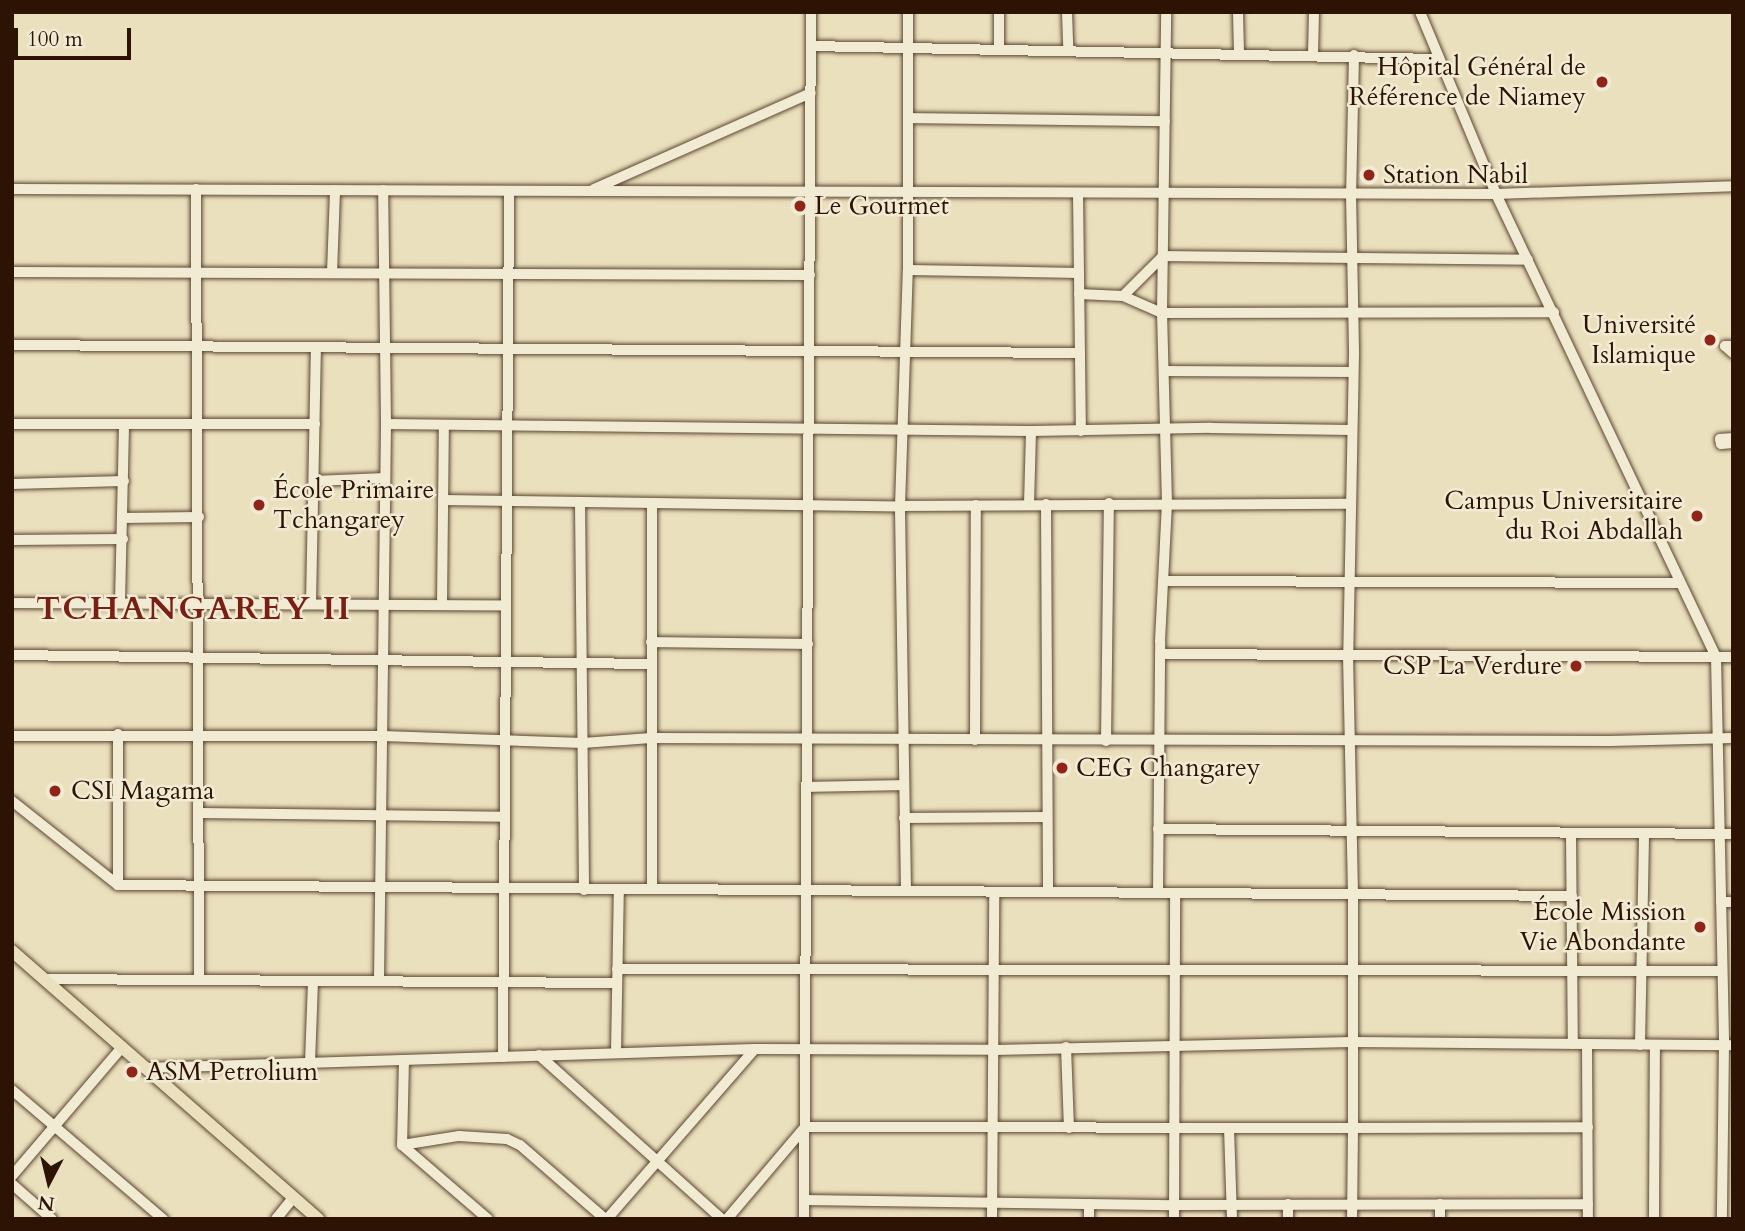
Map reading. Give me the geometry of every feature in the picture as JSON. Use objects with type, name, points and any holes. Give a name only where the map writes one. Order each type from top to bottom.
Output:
[{"type":"main road","points":[[12,951],[318,1219]]},
{"type":"street","points":[[804,1219],[811,12]]},
{"type":"street","points":[[906,891],[900,506],[907,353],[908,12]]},
{"type":"street","points":[[999,12],[999,49]]},
{"type":"street","points":[[1068,12],[1068,50]]},
{"type":"street","points":[[1158,893],[1160,654],[1167,503],[1162,313],[1166,12]]},
{"type":"street","points":[[1238,12],[1239,53]]},
{"type":"street","points":[[1313,54],[1314,12]]},
{"type":"street","points":[[1420,12],[1496,194],[1716,657],[1721,971],[1728,1045],[1728,1150],[1722,1219]]},
{"type":"street","points":[[811,47],[1313,54],[1439,59]]},
{"type":"street","points":[[1352,1219],[1353,895],[1348,739],[1348,504],[1353,372],[1351,194],[1354,55]]},
{"type":"street","points":[[590,191],[811,93]]},
{"type":"street","points":[[908,118],[1165,121]]},
{"type":"street","points":[[12,189],[1496,194],[1733,186]]},
{"type":"street","points":[[196,190],[200,980]]},
{"type":"street","points":[[332,273],[335,190]]},
{"type":"street","points":[[379,981],[386,424],[383,190]]},
{"type":"street","points":[[503,1056],[509,191]]},
{"type":"street","points":[[1077,193],[1081,431]]},
{"type":"street","points":[[1123,296],[1163,256],[1528,260]]},
{"type":"street","points":[[908,270],[1079,273]]},
{"type":"street","points":[[12,272],[810,275]]},
{"type":"street","points":[[1079,294],[1123,296],[1162,313],[1554,313]]},
{"type":"street","points":[[12,345],[1080,353]]},
{"type":"street","points":[[1733,346],[1725,346],[1733,354]]},
{"type":"street","points":[[311,604],[316,348]]},
{"type":"street","points":[[1164,371],[1353,372]]},
{"type":"street","points":[[12,424],[315,424]]},
{"type":"street","points":[[120,603],[124,424]]},
{"type":"street","points":[[386,424],[1031,431],[1166,431],[1211,428],[1351,430]]},
{"type":"street","points":[[442,605],[444,426]]},
{"type":"street","points":[[1030,504],[1031,431]]},
{"type":"street","points":[[1733,438],[1720,439],[1721,444],[1733,443]]},
{"type":"street","points":[[314,481],[385,478]]},
{"type":"street","points":[[12,484],[124,481]]},
{"type":"street","points":[[443,500],[809,506],[1348,504]]},
{"type":"street","points":[[580,502],[584,890]]},
{"type":"street","points":[[652,503],[652,890]]},
{"type":"street","points":[[1106,741],[1109,503]]},
{"type":"street","points":[[1046,504],[1048,892]]},
{"type":"street","points":[[975,740],[976,505]]},
{"type":"street","points":[[123,518],[199,517]]},
{"type":"street","points":[[12,540],[123,539]]},
{"type":"street","points":[[1163,581],[1679,583]]},
{"type":"street","points":[[12,603],[506,606]]},
{"type":"street","points":[[651,642],[808,644]]},
{"type":"street","points":[[1160,654],[1733,657]]},
{"type":"street","points":[[12,655],[651,664]]},
{"type":"street","points":[[118,734],[118,886]]},
{"type":"street","points":[[12,736],[383,736],[583,743],[651,738],[1610,741],[1733,738]]},
{"type":"street","points":[[807,787],[903,785]]},
{"type":"street","points":[[12,802],[118,886],[1572,897]]},
{"type":"street","points":[[199,813],[505,817]]},
{"type":"street","points":[[904,818],[1046,817]]},
{"type":"street","points":[[1158,829],[1733,834]]},
{"type":"street","points":[[1570,833],[1573,1044]]},
{"type":"street","points":[[1640,1045],[1644,834]]},
{"type":"street","points":[[616,1053],[619,889]]},
{"type":"street","points":[[992,1219],[995,1128],[994,892]]},
{"type":"street","points":[[1174,1219],[1175,893]]},
{"type":"street","points":[[1721,902],[1733,902]]},
{"type":"street","points":[[617,969],[1721,971]]},
{"type":"street","points":[[44,979],[617,983]]},
{"type":"street","points":[[310,1063],[313,981]]},
{"type":"street","points":[[145,1068],[755,1049],[994,1050],[1352,1042],[1728,1045]]},
{"type":"street","points":[[1587,1044],[1588,1219]]},
{"type":"street","points":[[1654,1219],[1655,1045]]},
{"type":"street","points":[[12,1176],[122,1047]]},
{"type":"street","points":[[1066,1047],[1069,1128]]},
{"type":"street","points":[[402,1144],[459,1136],[507,1139],[520,1145],[606,1219],[755,1049]]},
{"type":"street","points":[[539,1055],[656,1163],[722,1219]]},
{"type":"street","points":[[402,1144],[404,1060]]},
{"type":"street","points":[[12,1090],[163,1219]]},
{"type":"street","points":[[805,1127],[1588,1127]]},
{"type":"street","points":[[727,1219],[805,1127]]},
{"type":"street","points":[[1229,1128],[1232,1219]]},
{"type":"street","points":[[402,1144],[488,1219]]},
{"type":"street","points":[[12,1184],[52,1219]]},
{"type":"street","points":[[276,1219],[293,1198]]},
{"type":"street","points":[[804,1200],[1174,1205],[1588,1204]]},
{"type":"street","points":[[1089,1204],[1089,1219]]},
{"type":"street","points":[[1288,1204],[1288,1219]]},
{"type":"street","points":[[1440,1204],[1440,1219]]},
{"type":"place","name":"Hôpital Général de Référence de Niamey","points":[[1602,82]]},
{"type":"place","name":"Station Nabil","points":[[1369,175]]},
{"type":"place","name":"Le Gourmet","points":[[800,206]]},
{"type":"place","name":"Université Islamique","points":[[1710,340]]},
{"type":"place","name":"École Primaire Tchangarey","points":[[259,505]]},
{"type":"place","name":"Campus Universitaire du Roi Abdallah","points":[[1697,516]]},
{"type":"place","name":"CSP La Verdure","points":[[1576,666]]},
{"type":"place","name":"CEG Changarey","points":[[1062,768]]},
{"type":"place","name":"CSI Magama","points":[[55,791]]},
{"type":"place","name":"École Mission Vie Abondante","points":[[1700,927]]},
{"type":"place","name":"ASM Petrolium","points":[[132,1072]]},
{"type":"district","name":"TCHANGAREY II","points":[[194,609]]}]
